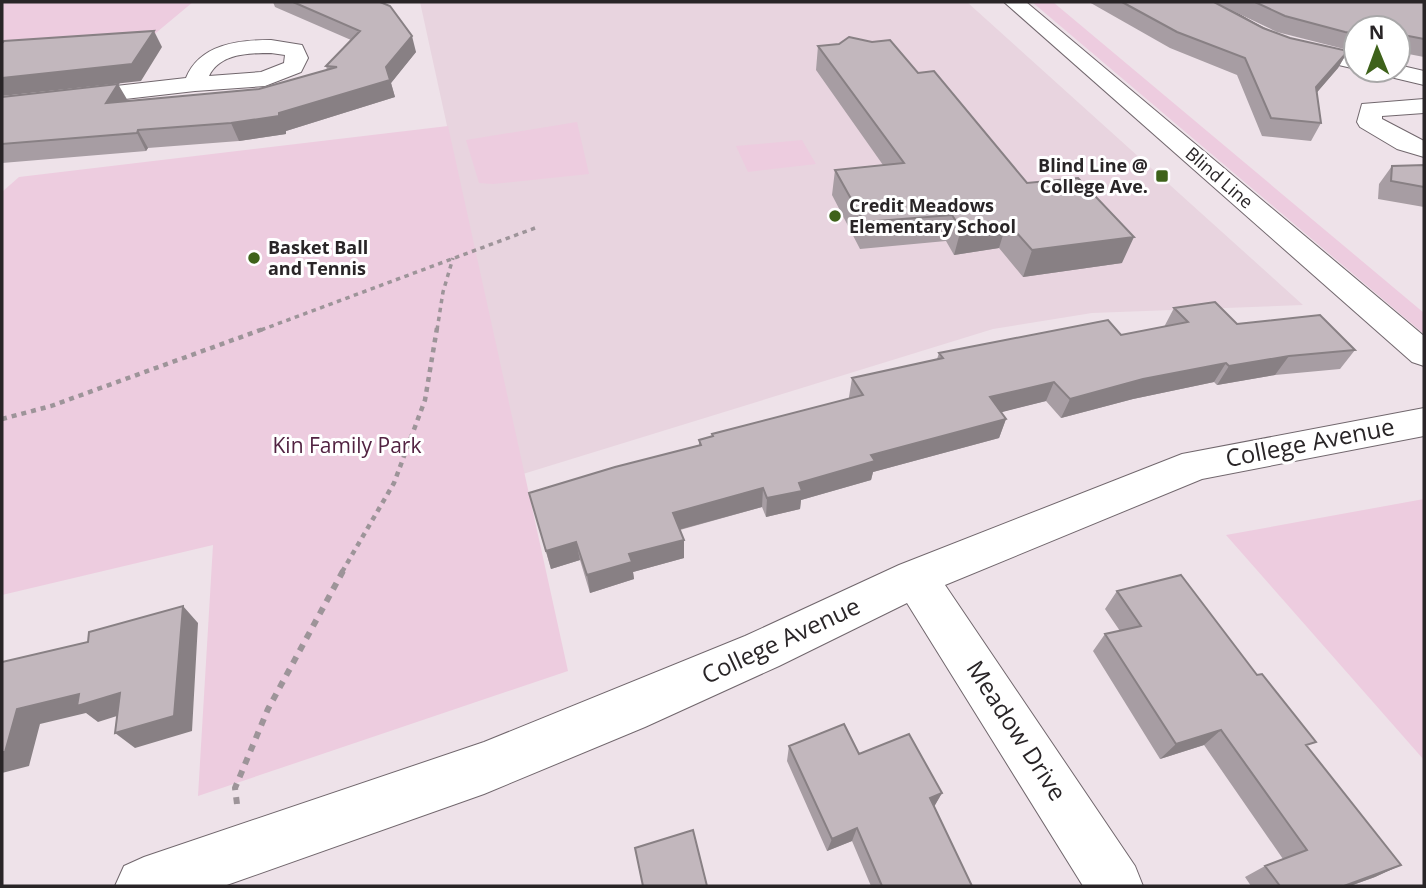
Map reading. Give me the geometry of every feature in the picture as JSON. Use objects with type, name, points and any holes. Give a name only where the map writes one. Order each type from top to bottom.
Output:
[{"type":"street","name":"Blind Line","points":[[1014,2],[1424,354]]},
{"type":"street","points":[[1199,2],[1264,37],[1290,47],[1342,59]]},
{"type":"street","points":[[2,106],[195,84]]},
{"type":"street","points":[[1424,106],[1371,109],[1369,122],[1406,144],[1424,149]]},
{"type":"street","name":"College Avenue","points":[[144,886],[484,768],[762,651],[915,578],[1196,465],[1424,422]]},
{"type":"street","name":"Meadow Drive","points":[[915,578],[1115,886]]},
{"type":"path","points":[[2,419],[88,393],[535,228]]},
{"type":"path","points":[[242,850],[235,788],[268,709],[310,627],[394,483],[425,400],[443,292],[453,258]]},
{"type":"shaded area","name":"Credit Meadows Elementary School","points":[[420,2],[967,2],[1303,305],[1092,313],[993,329],[523,474]]},
{"type":"green space","points":[[2,2],[193,2],[151,37],[2,54]]},
{"type":"green space","points":[[1032,2],[1053,2],[1424,313],[1424,334]]},
{"type":"green space","points":[[577,122],[589,174],[493,184],[479,183],[466,140]]},
{"type":"green space","name":"Kin Family Park","points":[[448,126],[568,671],[198,796],[213,545],[2,595],[2,192],[19,177]]},
{"type":"green space","points":[[802,140],[816,164],[748,172],[736,146]]},
{"type":"green space","points":[[1424,499],[1424,760],[1226,535]]},
{"type":"building","points":[[293,2],[380,2],[390,6],[412,36],[386,67],[390,80],[279,113],[279,116],[231,123],[138,130],[137,133],[2,144],[2,97],[118,84],[106,103],[259,89],[337,67],[326,66],[360,31]]},
{"type":"building","points":[[1122,2],[1214,2],[1263,28],[1290,38],[1342,50],[1342,58],[1316,87],[1321,123],[1271,118],[1245,58],[1177,32]]},
{"type":"building","points":[[1255,2],[1424,2],[1424,39],[1412,37],[1412,14],[1342,14],[1342,31],[1285,16]]},
{"type":"building","points":[[154,31],[132,64],[2,78],[4,41]]},
{"type":"building","points":[[849,37],[872,42],[890,40],[918,73],[934,71],[1027,183],[1078,178],[1134,237],[1032,250],[1007,222],[961,229],[952,215],[864,222],[835,170],[904,163],[818,46],[839,44]]},
{"type":"building","points":[[1424,165],[1424,187],[1391,181],[1392,166]]},
{"type":"building","points":[[1215,302],[1237,324],[1320,315],[1355,350],[1289,356],[1229,366],[1226,363],[1143,379],[1070,399],[1054,382],[990,397],[1006,419],[871,455],[875,461],[799,483],[802,491],[767,498],[763,488],[673,513],[684,540],[629,554],[632,562],[587,575],[576,542],[546,551],[529,493],[701,445],[699,440],[713,436],[712,434],[863,395],[852,378],[943,358],[939,353],[1108,320],[1121,335],[1188,322],[1174,308]]},
{"type":"building","points":[[1181,575],[1257,675],[1262,674],[1316,742],[1306,745],[1401,865],[1344,886],[1280,886],[1265,866],[1307,850],[1221,730],[1176,744],[1105,634],[1141,626],[1117,591]]},
{"type":"building","points":[[183,606],[174,716],[115,733],[120,693],[77,706],[79,694],[17,709],[5,752],[2,752],[2,662],[88,642],[89,632]]},
{"type":"building","points":[[844,724],[859,754],[909,734],[942,793],[930,798],[972,886],[882,886],[857,828],[832,839],[789,746]]},
{"type":"building","points":[[693,830],[707,886],[643,886],[635,848]]},
{"type":"place","name":"Blind Line @ College Ave.","points":[[1162,176]]},
{"type":"place","name":"Credit Meadows Elementary School","points":[[835,216]]},
{"type":"place","name":"Basket Ball and Tennis","points":[[254,258]]}]
